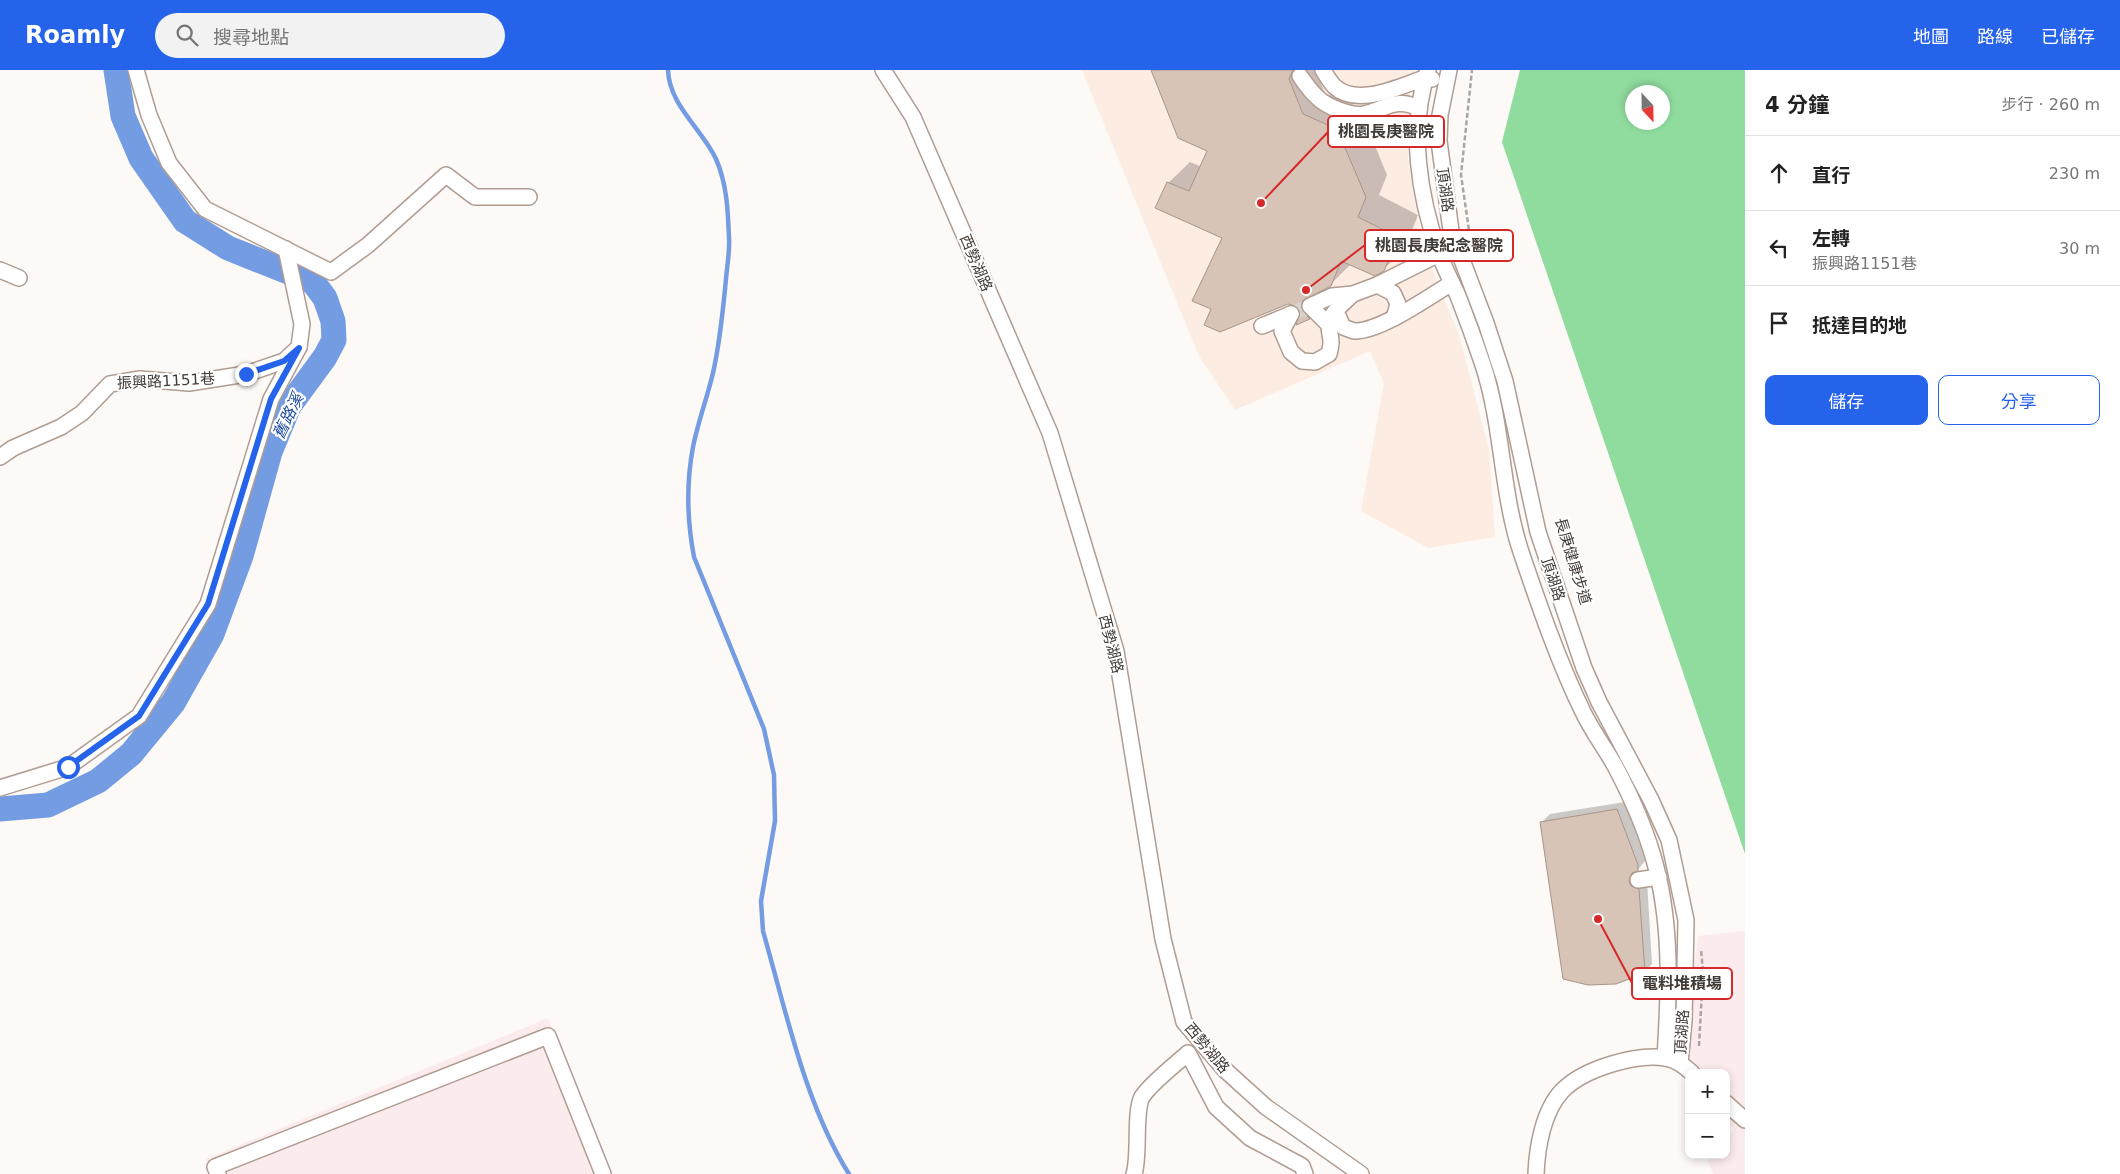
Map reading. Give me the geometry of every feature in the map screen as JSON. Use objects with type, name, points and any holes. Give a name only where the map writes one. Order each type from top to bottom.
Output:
[{"type":"street","points":[[136,70],[149,115],[168,163],[205,209],[331,272],[368,245],[446,175],[475,197],[529,197]]},
{"type":"street","name":"西勢湖路","points":[[883,70],[913,117],[1050,433],[1116,651],[1163,939],[1184,1022],[1224,1069],[1266,1107],[1360,1174]]},
{"type":"street","points":[[1322,70],[1335,87],[1350,94],[1364,96],[1426,74],[1448,76]]},
{"type":"street","name":"頂湖路","points":[[1426,74],[1419,108],[1418,149],[1420,180],[1439,254],[1471,328],[1490,387],[1498,423],[1511,513],[1521,551],[1571,685],[1584,714],[1614,764],[1643,824],[1659,877],[1668,932],[1668,1005],[1665,1058]]},
{"type":"street","points":[[1300,76],[1318,99],[1344,111],[1362,115],[1387,105],[1406,102],[1419,108]]},
{"type":"street","name":"頂湖路","points":[[1448,76],[1440,115],[1439,141],[1451,230],[1505,381],[1538,532],[1584,668],[1669,840],[1686,920],[1684,1022],[1686,1068]]},
{"type":"street","points":[[0,788],[68,767],[139,716],[208,604],[271,399],[299,348],[302,324],[295,300],[286,249]]},
{"type":"street","points":[[1439,254],[1377,285],[1353,294],[1332,296],[1310,306],[1343,327],[1354,331],[1394,318],[1452,283]]},
{"type":"street","points":[[0,270],[19,278]]},
{"type":"street","points":[[1377,285],[1393,293],[1398,304],[1394,318]]},
{"type":"street","points":[[1262,326],[1291,314],[1282,330],[1291,352],[1302,362],[1315,362],[1329,354],[1333,339],[1335,311],[1353,294]]},
{"type":"street","name":"振興路1151巷","points":[[0,457],[13,448],[61,428],[82,413],[110,384],[140,380],[188,383],[246,374],[284,361],[299,348]]},
{"type":"street","points":[[1638,880],[1659,877]]},
{"type":"street","points":[[218,1174],[215,1167],[548,1036],[602,1174]]},
{"type":"street","points":[[1134,1174],[1142,1097],[1188,1053],[1216,1108],[1250,1138],[1302,1166],[1305,1174]]},
{"type":"street","points":[[1536,1174],[1536,1156],[1542,1134],[1551,1109],[1562,1091],[1589,1073],[1619,1061],[1665,1058],[1686,1068]]},
{"type":"street","points":[[1730,1107],[1745,1120]]},
{"type":"path","points":[[1471,241],[1461,175],[1472,70]]},
{"type":"path","points":[[1699,1046],[1703,972],[1701,945]]},
{"type":"shaded area","points":[[1082,70],[1415,70],[1410,83],[1408,160],[1422,244],[1459,335],[1489,449],[1495,537],[1428,548],[1361,511],[1384,383],[1370,351],[1235,410],[1199,356]]},
{"type":"shaded area","points":[[1745,931],[1745,1174],[1713,1174],[1708,1161],[1710,1159],[1730,1159],[1730,1134],[1734,1129],[1730,1125],[1730,1069],[1685,1069],[1685,1080],[1681,1076],[1698,936]]},
{"type":"shaded area","points":[[548,1018],[606,1174],[212,1174],[206,1159]]},
{"type":"green space","points":[[1520,70],[1745,70],[1745,854],[1502,142]]},
{"type":"building","points":[[1151,70],[1293,70],[1289,79],[1303,114],[1337,129],[1366,197],[1358,217],[1398,237],[1384,271],[1375,276],[1341,261],[1331,286],[1302,301],[1301,309],[1310,319],[1296,325],[1300,311],[1296,306],[1288,304],[1220,332],[1204,325],[1211,309],[1192,301],[1222,238],[1155,208],[1167,182],[1189,191],[1207,151],[1178,138]]},
{"type":"building","points":[[1617,809],[1638,865],[1638,871],[1632,873],[1629,881],[1631,886],[1639,889],[1645,973],[1616,984],[1588,985],[1563,979],[1540,822]]},
{"type":"waterway","name":"舊路溪","points":[[0,809],[48,805],[98,781],[131,754],[173,703],[212,634],[241,556],[270,452],[289,406],[325,357],[334,340],[333,321],[325,298],[313,282],[228,248],[185,221],[141,158],[123,116],[116,70]]},
{"type":"waterway","points":[[668,70],[670,83],[680,106],[710,148],[720,168],[729,228],[729,253],[718,350],[695,438],[689,475],[688,502],[694,557],[764,729],[774,775],[775,821],[761,901],[763,931],[798,1056],[820,1118],[849,1174]]},
{"type":"tunnel","points":[[1291,314],[1310,306]]},
{"type":"place","name":"桃園長庚醫院","points":[[1261,203]]},
{"type":"place","name":"桃園長庚紀念醫院","points":[[1306,290]]},
{"type":"place","name":"電料堆積場","points":[[1598,919]]},
{"type":"route","points":[[68,767],[139,716],[208,604],[271,399],[299,348],[284,361],[246,374]]}]
